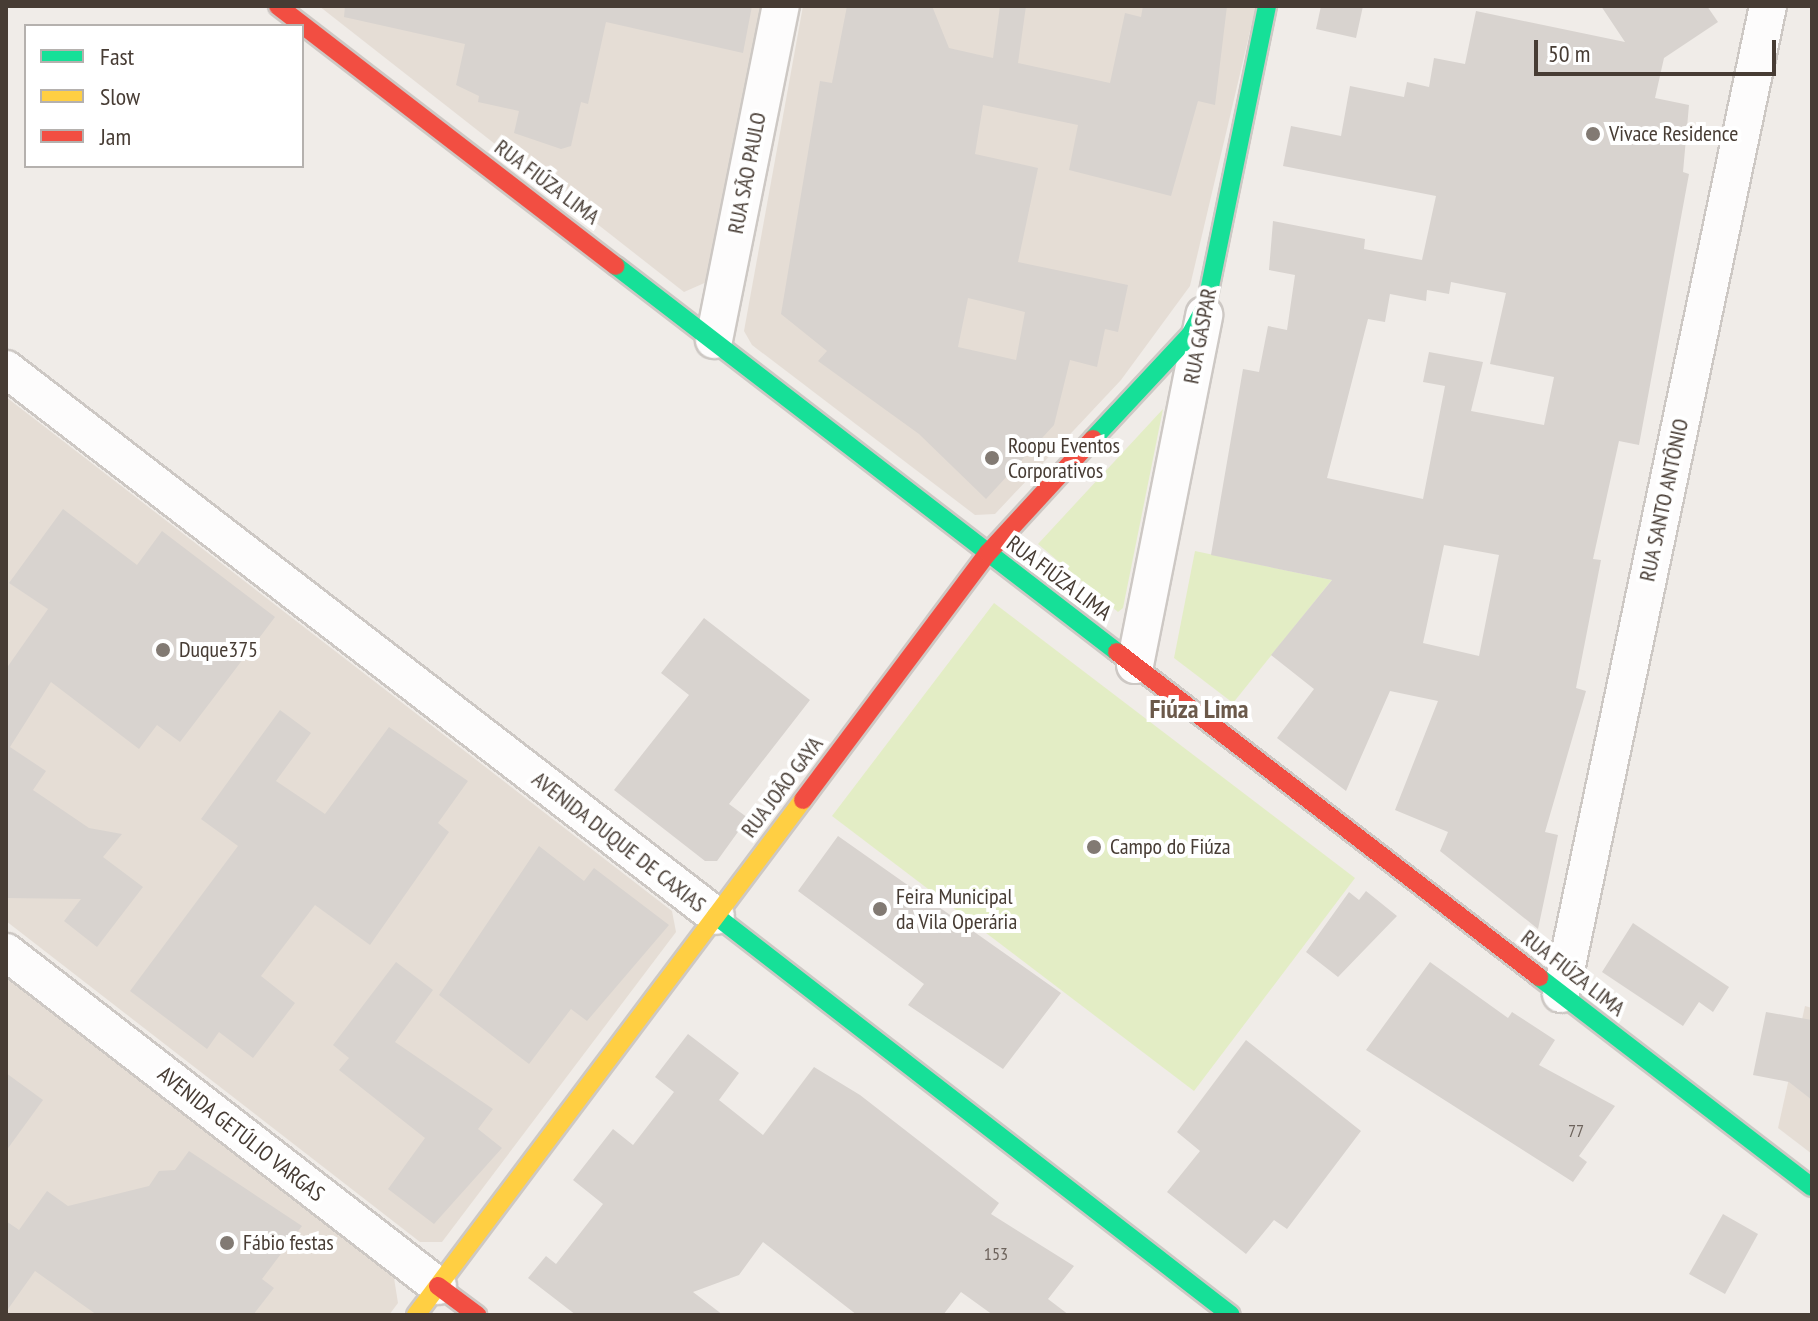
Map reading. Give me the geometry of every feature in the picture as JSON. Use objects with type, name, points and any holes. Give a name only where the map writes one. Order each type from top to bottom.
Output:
[{"type":"street","name":"RUA SÃO PAULO","points":[[714,340],[781,6]]},
{"type":"street","name":"RUA GASPAR","points":[[1135,665],[1267,6]]},
{"type":"street","name":"RUA SANTO ANTÔNIO","points":[[1561,994],[1768,6]]},
{"type":"street","name":"RUA FIÚZA LIMA","points":[[290,10],[988,553],[1812,1187]]},
{"type":"street","name":"RUA JOÃO GAYA","points":[[416,1315],[988,553],[1190,335],[1206,306]]},
{"type":"street","name":"AVENIDA DUQUE DE CAXIAS","points":[[6,369],[1231,1315]]},
{"type":"street","name":"AVENIDA GETÚLIO VARGAS","points":[[6,952],[477,1315]]},
{"type":"shaded area","points":[[319,6],[763,6],[709,281],[684,292]]},
{"type":"shaded area","points":[[803,6],[1256,6],[1190,286],[1121,380],[995,514],[975,515],[752,345],[744,331]]},
{"type":"shaded area","points":[[6,397],[672,911],[676,932],[442,1242],[420,1242],[6,921]]},
{"type":"shaded area","points":[[6,978],[394,1278],[398,1303],[389,1315],[6,1315]]},
{"type":"shaded area","points":[[1805,1006],[1812,1008],[1812,1154],[1778,1128]]},
{"type":"green space","points":[[1163,409],[1123,608],[1118,612],[1038,544]]},
{"type":"green space","points":[[1195,551],[1332,580],[1233,703],[1174,658]]},
{"type":"green space","name":"Campo do Fiúza","points":[[994,603],[1355,878],[1194,1091],[832,816]]},
{"type":"building","points":[[345,6],[752,6],[743,53],[606,22],[588,104],[581,102],[571,146],[561,149],[514,133],[519,111],[478,102],[479,96],[456,85],[465,44],[344,17]]},
{"type":"building","points":[[847,6],[932,6],[949,48],[993,58],[1000,6],[1026,6],[1018,63],[1110,83],[1125,13],[1141,17],[1143,6],[1227,6],[1215,105],[1198,101],[1171,196],[1069,170],[1078,125],[983,105],[975,154],[1038,168],[1018,262],[1128,285],[1118,332],[1105,329],[1097,367],[1070,360],[1054,425],[986,499],[919,434],[818,361],[827,351],[781,314],[820,81],[832,83]],"holes":[[[968,298],[1025,312],[1016,360],[958,347]]]},
{"type":"building","points":[[1321,6],[1363,6],[1356,38],[1316,29]]},
{"type":"building","points":[[1601,6],[1707,6],[1718,22],[1664,58],[1655,98],[1689,105],[1683,172],[1689,174],[1639,445],[1619,441],[1593,559],[1601,560],[1576,688],[1586,691],[1545,832],[1558,835],[1538,929],[1440,851],[1448,832],[1395,810],[1438,701],[1390,691],[1346,791],[1277,738],[1314,689],[1271,655],[1332,580],[1211,555],[1243,369],[1259,372],[1268,326],[1287,330],[1295,275],[1269,270],[1273,221],[1365,239],[1364,249],[1422,260],[1436,196],[1283,166],[1291,126],[1341,136],[1350,86],[1404,97],[1407,82],[1429,87],[1434,58],[1465,64],[1476,11],[1625,42]],"holes":[[[1451,282],[1506,293],[1490,364],[1554,377],[1544,425],[1471,411],[1483,362],[1429,352],[1423,382],[1445,386],[1423,499],[1327,478],[1368,319],[1385,322],[1390,294],[1426,301],[1427,290],[1449,294]],[[1444,545],[1499,555],[1479,656],[1423,643]]]},
{"type":"building","points":[[63,509],[137,565],[162,531],[275,617],[180,742],[157,725],[139,749],[51,682],[10,747],[46,771],[33,790],[89,828],[122,834],[103,857],[143,887],[97,947],[64,921],[81,899],[6,898],[6,669],[48,609],[9,583]]},
{"type":"building","points":[[704,618],[810,700],[729,804],[748,818],[717,861],[705,861],[614,790],[689,695],[661,673]]},
{"type":"building","points":[[280,710],[311,733],[276,781],[325,814],[389,727],[468,781],[438,823],[449,832],[370,945],[315,905],[261,976],[295,1003],[253,1058],[219,1032],[207,1049],[130,991],[238,846],[201,819]]},
{"type":"building","points":[[838,836],[1061,993],[1003,1069],[908,1005],[924,984],[798,891]]},
{"type":"building","points":[[539,846],[584,881],[594,868],[669,925],[587,1021],[571,1009],[529,1064],[439,995]]},
{"type":"building","points":[[1366,891],[1397,916],[1338,977],[1306,952],[1349,892],[1359,900]]},
{"type":"building","points":[[1633,923],[1729,987],[1713,1012],[1699,1002],[1683,1026],[1602,972]]},
{"type":"building","points":[[396,962],[433,990],[395,1042],[493,1109],[478,1129],[502,1148],[434,1224],[388,1189],[425,1138],[339,1070],[349,1058],[333,1045]]},
{"type":"building","points":[[1430,962],[1508,1018],[1512,1012],[1555,1040],[1539,1065],[1615,1106],[1579,1156],[1587,1162],[1573,1182],[1366,1050]]},
{"type":"building","points":[[1766,1012],[1812,1020],[1812,1100],[1789,1082],[1753,1075]]},
{"type":"building","points":[[688,1034],[739,1073],[719,1100],[763,1135],[814,1067],[860,1095],[999,1203],[991,1214],[1074,1266],[1048,1299],[1069,1315],[993,1315],[961,1292],[943,1315],[857,1315],[763,1242],[739,1275],[693,1292],[723,1315],[576,1315],[528,1278],[546,1256],[556,1264],[603,1204],[573,1180],[613,1129],[633,1145],[674,1092],[655,1077]]},
{"type":"building","points":[[1246,1040],[1361,1131],[1287,1229],[1274,1220],[1246,1254],[1167,1192],[1200,1151],[1177,1132]]},
{"type":"building","points":[[6,1073],[43,1100],[6,1151]]},
{"type":"building","points":[[189,1151],[302,1226],[262,1279],[274,1288],[253,1315],[97,1315],[35,1271],[6,1312],[6,1221],[19,1230],[47,1191],[68,1206],[149,1186],[159,1171],[175,1170]]},
{"type":"building","points":[[1723,1214],[1758,1234],[1725,1294],[1689,1274]]},
{"type":"traffic: fast","points":[[1093,439],[1190,335],[1206,306],[1267,6]]},
{"type":"traffic: fast","points":[[616,266],[1117,652]]},
{"type":"traffic: fast","points":[[716,916],[1231,1315]]},
{"type":"traffic: fast","points":[[1539,977],[1812,1187]]},
{"type":"traffic: slow","points":[[416,1315],[803,800]]},
{"type":"traffic: jam","points":[[278,6],[301,24]]},
{"type":"traffic: jam","points":[[304,26],[616,266]]},
{"type":"traffic: jam","points":[[803,800],[988,553],[1093,439]]},
{"type":"traffic: jam","points":[[1117,652],[1539,977]]},
{"type":"traffic: jam","points":[[438,1286],[477,1315]]},
{"type":"place","name":"Vivace Residence","points":[[1593,134]]},
{"type":"place","name":"Roopu Eventos Corporativos","points":[[992,458]]},
{"type":"place","name":"Duque375","points":[[163,650]]},
{"type":"place","name":"Campo do Fiúza","points":[[1094,847]]},
{"type":"place","name":"Feira Municipal da Vila Operária","points":[[880,909]]},
{"type":"place","name":"Fábio festas","points":[[227,1243]]},
{"type":"district","name":"Fiúza Lima","points":[[1199,709]]}]
